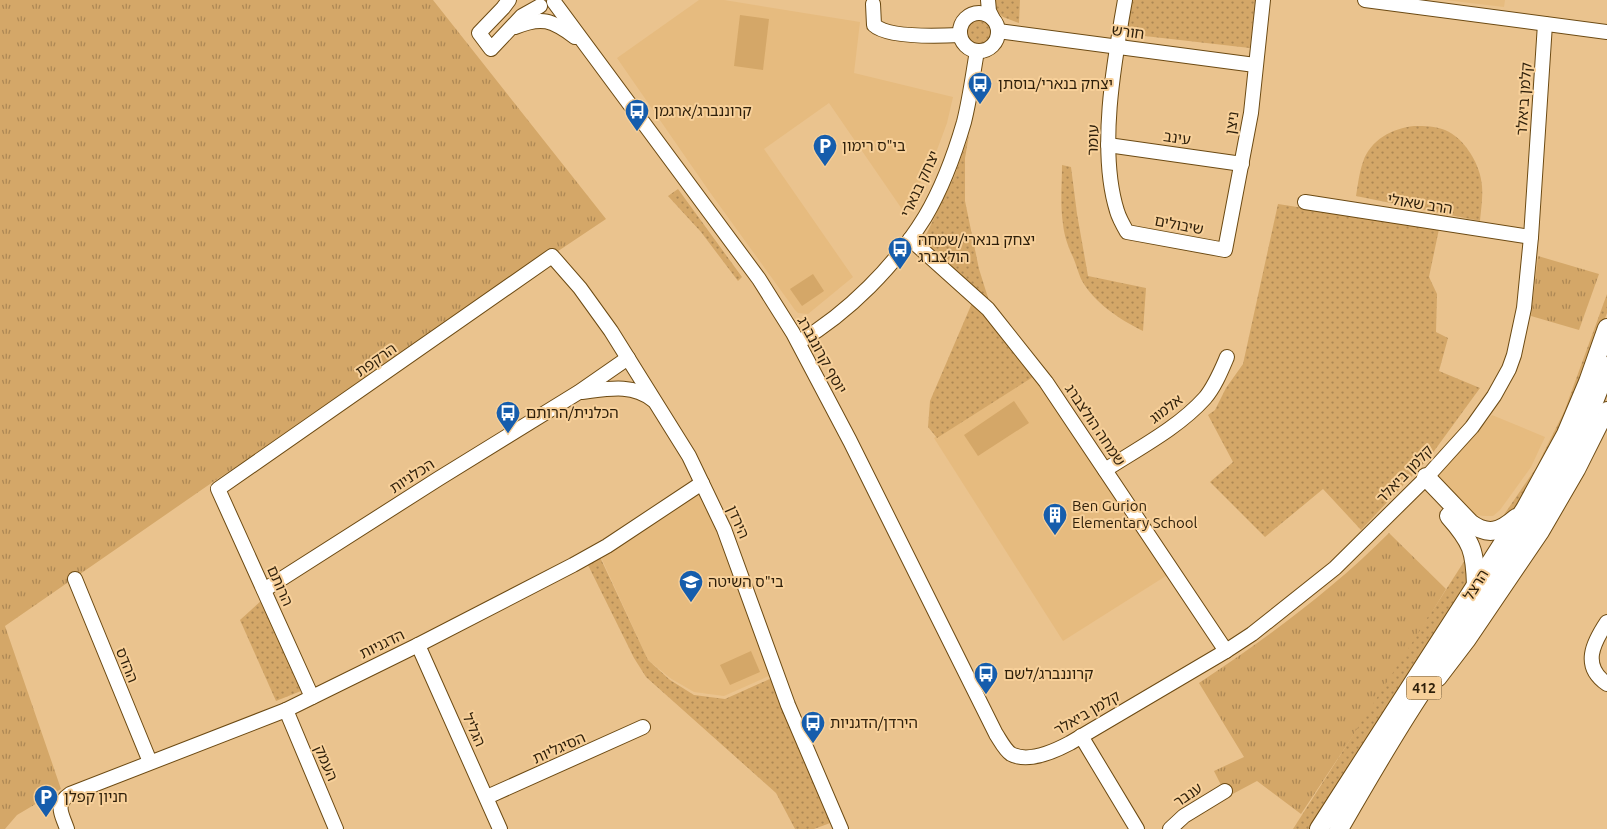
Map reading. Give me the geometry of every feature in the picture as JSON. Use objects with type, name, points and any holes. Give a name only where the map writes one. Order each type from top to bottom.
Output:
[{"type":"main road","name":"הרצל","points":[[1319,829],[1496,552],[1525,510],[1566,434],[1588,382],[1607,328]]},
{"type":"main road","name":"הרצל","points":[[1338,829],[1416,700],[1516,550],[1562,473],[1591,408],[1607,366]]},
{"type":"main road","points":[[1423,480],[1470,523],[1482,530],[1494,532],[1500,530],[1525,510]]},
{"type":"main road","points":[[1423,480],[1462,531],[1474,554],[1476,585]]},
{"type":"main road","points":[[1462,531],[1496,552],[1506,554],[1516,550]]},
{"type":"street","points":[[509,0],[479,34],[491,49],[522,16],[550,3]]},
{"type":"street","points":[[524,0],[532,4],[550,3]]},
{"type":"street","points":[[976,0],[969,16],[962,25],[960,35],[965,45],[977,50],[989,48],[994,44],[995,25],[988,0]]},
{"type":"street","name":"עומר","points":[[1125,0],[1117,47],[1108,145],[1109,172],[1117,211],[1127,232]]},
{"type":"street","name":"ניצן","points":[[1225,250],[1251,113],[1263,0]]},
{"type":"street","points":[[1365,0],[1607,32]]},
{"type":"street","name":"יוסף קרוננברג","points":[[550,3],[593,55],[759,279],[798,342],[996,734],[1011,754]]},
{"type":"street","points":[[873,4],[874,25],[882,31],[908,34],[960,35]]},
{"type":"street","points":[[969,16],[981,14],[995,25]]},
{"type":"street","points":[[510,29],[528,22],[546,21],[577,38],[593,55]]},
{"type":"street","name":"קלמן ביאלר","points":[[1011,754],[1039,756],[1056,750],[1252,634],[1335,568],[1423,480],[1472,427],[1494,396],[1509,369],[1514,355],[1524,308],[1545,24]]},
{"type":"street","name":"חורש","points":[[995,25],[1117,47],[1255,65]]},
{"type":"street","name":"יצחק בנארי","points":[[798,342],[820,329],[843,311],[876,278],[910,238],[932,204],[960,135],[977,50]]},
{"type":"street","name":"עינב","points":[[1108,145],[1242,164]]},
{"type":"street","name":"הרב שאולי","points":[[1305,202],[1530,237]]},
{"type":"street","name":"שיבולים","points":[[1127,232],[1225,250]]},
{"type":"street","name":"שמחה הולצברג","points":[[910,238],[988,309],[1046,382],[1226,651]]},
{"type":"street","name":"הירדן","points":[[552,256],[580,288],[611,330],[689,456],[727,538],[788,705],[838,828]]},
{"type":"street","name":"הרקפת","points":[[218,489],[552,256]]},
{"type":"street","name":"אלמוג","points":[[1106,470],[1190,413],[1213,386],[1227,357]]},
{"type":"street","name":"הכלניות","points":[[264,590],[579,392],[628,358]]},
{"type":"street","name":"הכלניות","points":[[579,392],[615,388],[632,389],[641,392],[656,403]]},
{"type":"street","points":[[1416,700],[1426,693],[1457,657],[1542,532],[1578,470],[1607,409]]},
{"type":"street","name":"הדגניות","points":[[67,829],[60,806],[61,802],[70,794],[286,710],[418,645],[573,565],[615,541],[702,483]]},
{"type":"street","name":"הרותם","points":[[218,489],[312,697]]},
{"type":"street","name":"ההדס","points":[[75,579],[150,762]]},
{"type":"street","points":[[1607,622],[1598,636],[1592,651],[1594,669],[1602,681],[1607,684]]},
{"type":"street","name":"הגליל","points":[[418,645],[500,829]]},
{"type":"street","name":"העמק","points":[[286,710],[336,829]]},
{"type":"street","name":"הסיגליות","points":[[487,797],[643,727]]},
{"type":"street","points":[[1081,736],[1138,829]]},
{"type":"street","name":"ענבר","points":[[1170,829],[1184,816],[1225,791]]},
{"type":"shaded area","points":[[699,0],[724,0],[860,22],[854,73],[953,97],[947,123],[934,158],[904,212],[829,103],[764,149],[853,277],[808,314],[798,313],[795,310],[709,191],[617,58]]},
{"type":"shaded area","points":[[1445,0],[1505,0],[1504,7]]},
{"type":"shaded area","points":[[1040,372],[1169,574],[1063,641],[934,438]]},
{"type":"shaded area","points":[[1492,415],[1545,437],[1531,467],[1500,510],[1493,516],[1484,516],[1476,515],[1438,476]]},
{"type":"shaded area","points":[[701,492],[729,553],[771,675],[724,696],[694,692],[670,678],[648,660],[600,555]]},
{"type":"green space","points":[[0,0],[433,0],[606,219],[210,484],[5,626],[61,789],[17,815],[5,829],[0,829]]},
{"type":"green space","points":[[995,0],[1020,0],[1019,23],[1003,17],[996,11]]},
{"type":"green space","points":[[1131,0],[1255,0],[1250,48],[1127,34]]},
{"type":"green space","points":[[740,15],[769,19],[763,70],[734,66]]},
{"type":"green space","points":[[979,17],[990,21],[994,32],[990,43],[979,47],[968,43],[964,32],[968,21]]},
{"type":"green space","points":[[1414,126],[1434,127],[1445,130],[1459,139],[1471,154],[1481,178],[1480,221],[1356,196],[1362,166],[1366,154],[1371,147],[1390,132]]},
{"type":"green space","points":[[969,135],[965,158],[965,201],[979,269],[989,301],[923,241],[954,177]]},
{"type":"green space","points":[[1062,165],[1071,167],[1088,276],[1146,288],[1143,331],[1108,310],[1086,288],[1081,279],[1065,237],[1061,202]]},
{"type":"green space","points":[[678,189],[742,277],[738,281],[701,232],[668,196]]},
{"type":"green space","points":[[1278,204],[1439,229],[1429,277],[1437,294],[1436,332],[1448,338],[1439,371],[1480,388],[1429,458],[1361,530],[1323,489],[1265,537],[1210,482],[1233,462],[1208,415],[1215,410],[1226,388],[1243,364]]},
{"type":"green space","points":[[1538,256],[1599,274],[1579,330],[1531,316]]},
{"type":"green space","points":[[813,274],[824,291],[802,306],[790,289]]},
{"type":"green space","points":[[1607,294],[1607,313],[1571,407],[1518,505],[1499,522],[1536,468],[1564,412]]},
{"type":"green space","points":[[972,303],[1036,375],[937,438],[928,427],[930,401]]},
{"type":"green space","points":[[1014,401],[1029,423],[978,456],[964,435]]},
{"type":"green space","points":[[1389,533],[1446,589],[1398,668],[1301,814],[1257,781],[1227,797],[1214,771],[1244,757],[1199,683],[1249,649],[1322,594]]},
{"type":"green space","points":[[1472,549],[1474,570],[1310,829],[1293,829]]},
{"type":"green space","points":[[599,555],[648,660],[670,680],[694,695],[725,699],[774,677],[833,822],[814,829],[795,829],[776,793],[646,677],[634,658],[586,561]]},
{"type":"green space","points":[[263,599],[301,691],[276,701],[240,620]]},
{"type":"green space","points":[[751,651],[760,672],[730,685],[720,665]]},
{"type":"place","name":"יצחק בנארי/בוסתן","points":[[980,105]]},
{"type":"place","name":"קרוננברג/ארגמן","points":[[637,132]]},
{"type":"place","name":"בי\"ס רימון","points":[[825,167]]},
{"type":"place","name":"יצחק בנארי/שמחה הולצברג","points":[[900,270]]},
{"type":"place","name":"הכלנית/הרותם","points":[[508,434]]},
{"type":"place","name":"Ben Gurion Elementary School","points":[[1055,536]]},
{"type":"place","name":"בי\"ס השיטה","points":[[691,603]]},
{"type":"place","name":"קרוננברג/לשם","points":[[986,695]]},
{"type":"place","name":"הירדן/הדגניות","points":[[813,744]]},
{"type":"place","name":"חניון קפלן","points":[[46,818]]}]
